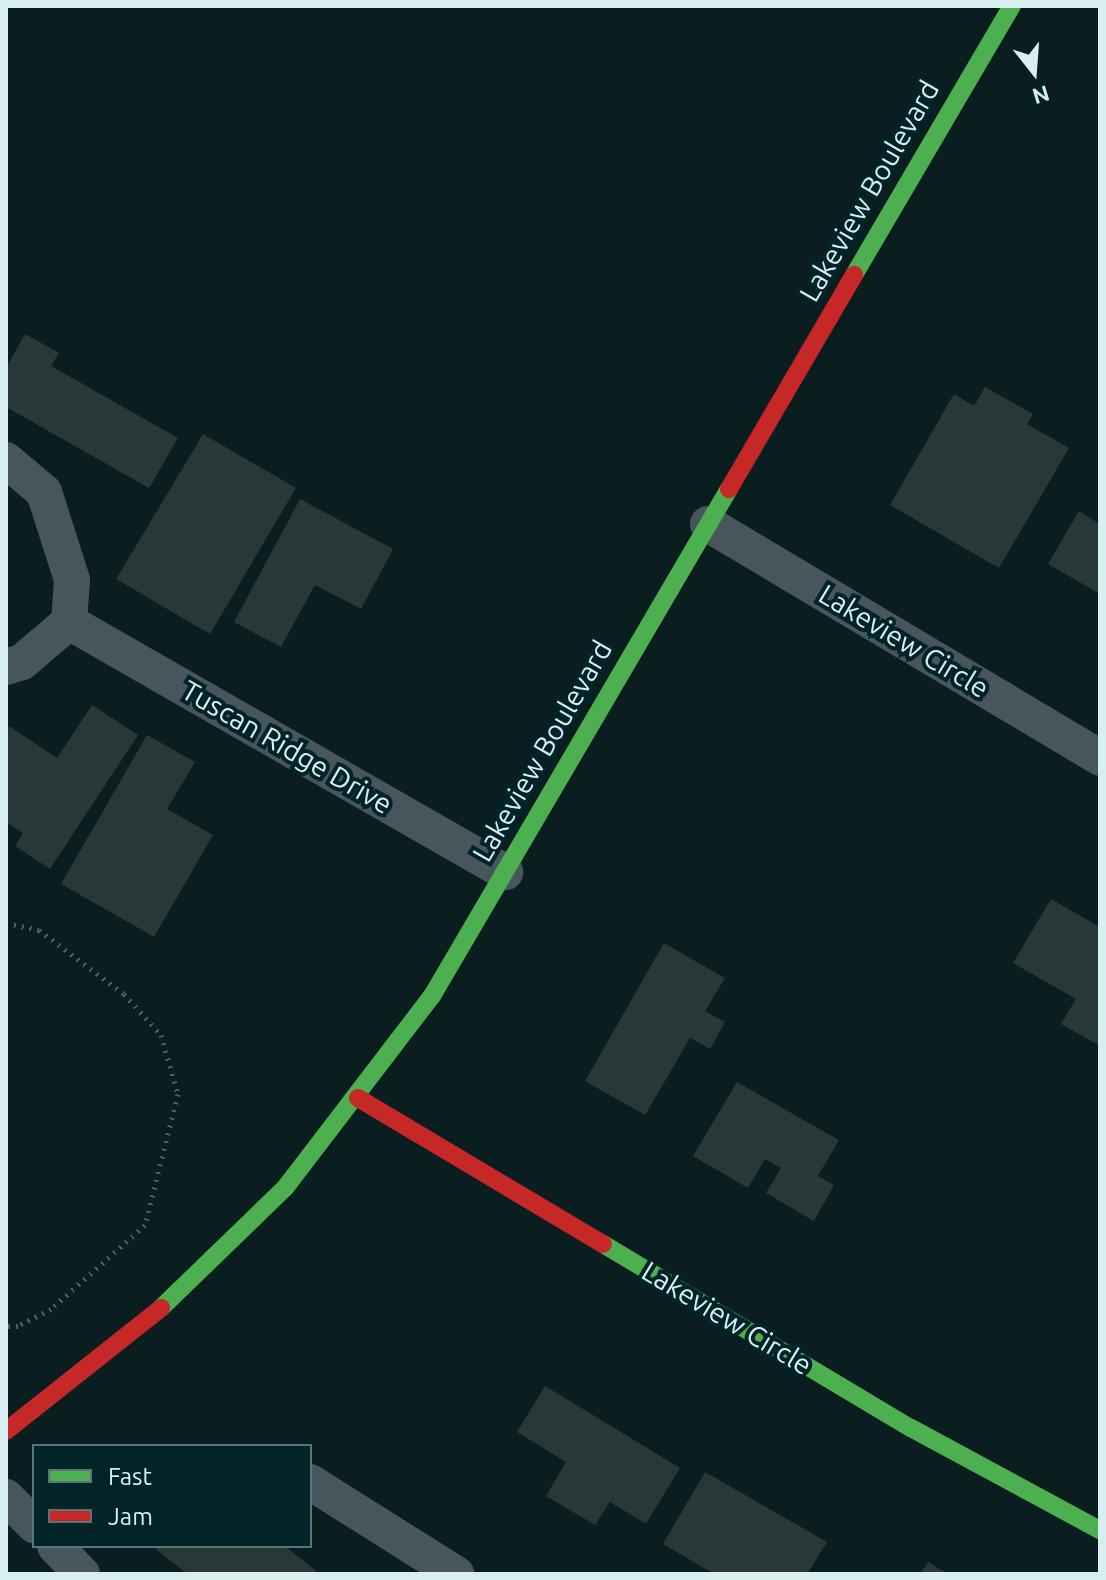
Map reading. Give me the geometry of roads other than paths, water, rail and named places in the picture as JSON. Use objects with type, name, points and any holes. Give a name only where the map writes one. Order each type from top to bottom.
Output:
[{"type":"street","name":"Lakeview Boulevard","points":[[6,1431],[187,1288],[285,1188],[358,1098],[432,996],[1012,6]]},
{"type":"street","points":[[6,460],[44,492],[59,530],[72,580],[69,622],[22,662],[6,667]]},
{"type":"street","name":"Lakeview Circle","points":[[708,524],[1100,758]]},
{"type":"street","name":"Tuscan Ridge Drive","points":[[69,622],[505,872]]},
{"type":"street","name":"Lakeview Circle","points":[[358,1098],[911,1428],[1100,1530]]},
{"type":"street","points":[[312,1483],[456,1574]]},
{"type":"street","points":[[6,1497],[32,1523]]},
{"type":"street","points":[[57,1548],[82,1574]]}]
